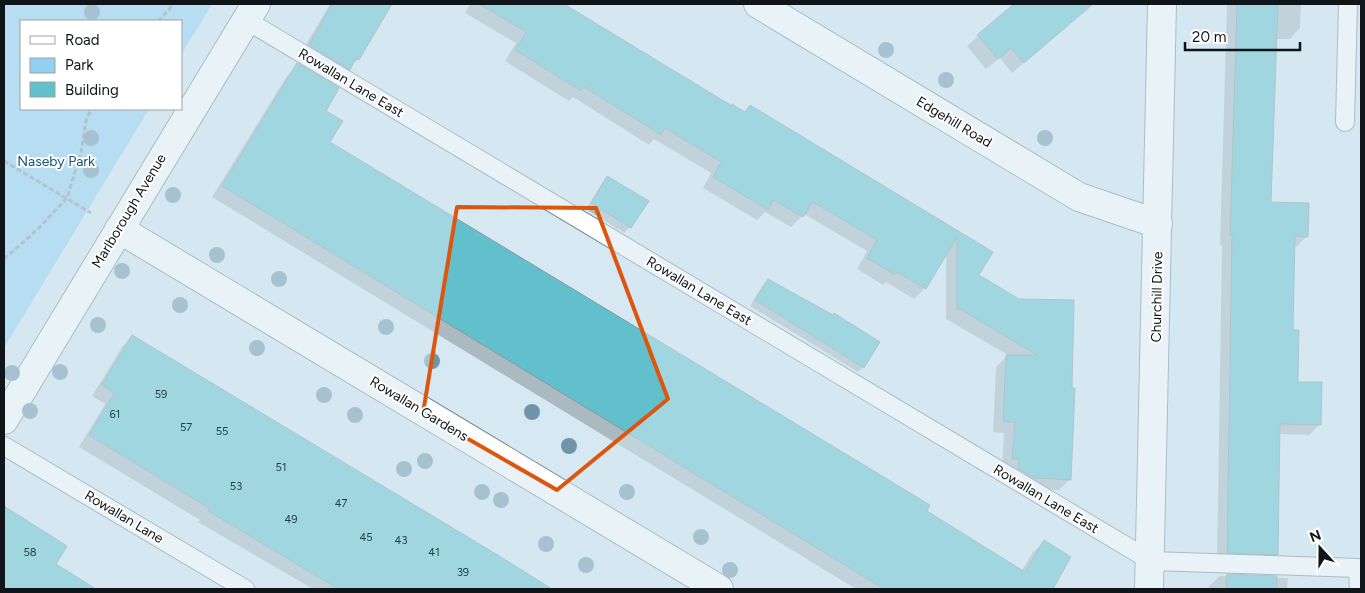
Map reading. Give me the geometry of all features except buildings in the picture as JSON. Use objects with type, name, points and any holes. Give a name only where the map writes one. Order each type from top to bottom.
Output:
[{"type":"street","name":"Edgehill Road","points":[[758,4],[1080,196],[1158,224]]},
{"type":"street","name":"Churchill Drive","points":[[1150,589],[1162,4]]},
{"type":"street","name":"Marlborough Avenue","points":[[4,420],[251,12]]},
{"type":"street","name":"Rowallan Gardens","points":[[119,229],[719,589]]},
{"type":"lane","points":[[1345,122],[1348,4]]},
{"type":"lane","name":"Rowallan Lane East","points":[[251,12],[1151,561]]},
{"type":"lane","name":"Rowallan Lane","points":[[4,446],[245,589]]},
{"type":"lane","points":[[1151,561],[1358,568],[1359,589]]},
{"type":"path","points":[[159,20],[172,4]]},
{"type":"path","points":[[4,259],[38,229],[67,198],[81,152],[86,121],[91,110]]},
{"type":"path","points":[[4,161],[119,229]]},
{"type":"highlighted area","points":[[457,207],[596,208],[668,399],[557,490],[423,413]]},
{"type":"green space","name":"Naseby Park","points":[[4,4],[212,4],[182,53],[182,20],[20,20],[20,110],[148,110],[4,348]]}]
